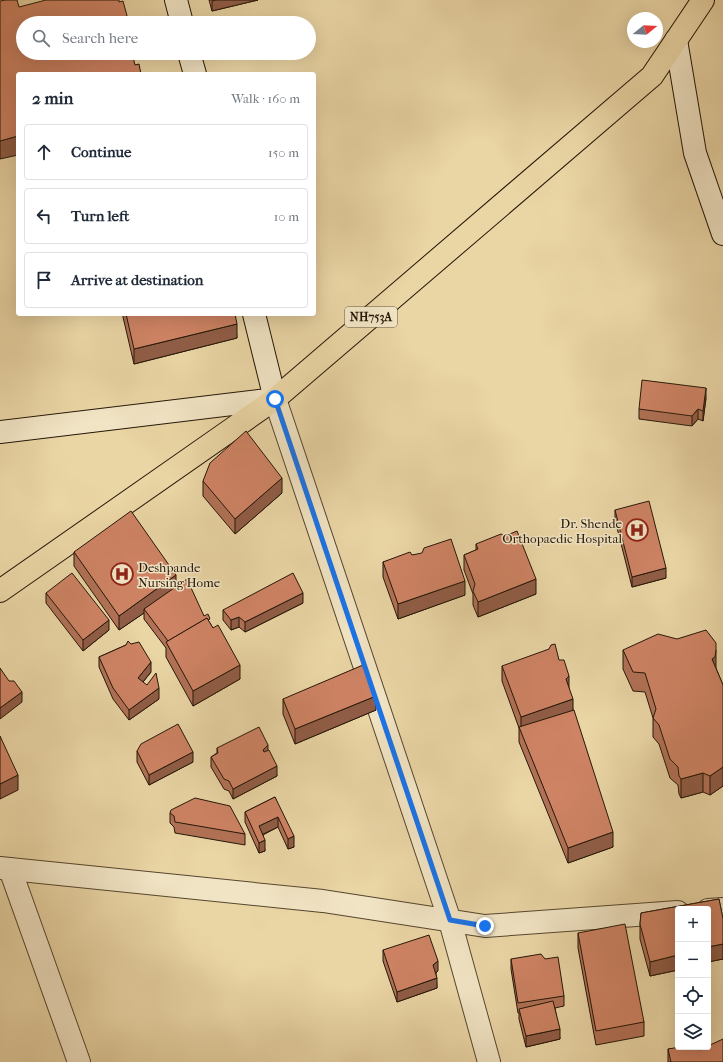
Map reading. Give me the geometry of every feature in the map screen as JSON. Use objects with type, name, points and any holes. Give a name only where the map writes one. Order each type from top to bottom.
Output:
[{"type":"highway","name":"NH753A","points":[[0,592],[275,399],[652,76],[703,0]]},
{"type":"street","points":[[176,0],[180,16]]},
{"type":"street","points":[[676,40],[695,153],[723,234]]},
{"type":"street","points":[[191,60],[194,72]]},
{"type":"street","points":[[254,316],[275,399],[450,920],[489,1062]]},
{"type":"street","points":[[0,432],[275,399]]},
{"type":"street","points":[[79,1062],[5,868],[323,901],[485,926],[675,912]]},
{"type":"street","points":[[711,910],[723,909]]},
{"type":"building","points":[[17,0],[19,7],[46,0],[123,1],[127,16],[16,16],[16,60],[134,60],[135,65],[139,64],[141,72],[16,72],[16,137],[0,141],[0,1]]},
{"type":"building","points":[[126,316],[235,316],[237,324],[134,349]]},
{"type":"building","points":[[642,380],[706,388],[703,411],[698,409],[692,416],[639,409]]},
{"type":"building","points":[[246,431],[282,478],[235,519],[203,481],[210,463]]},
{"type":"building","points":[[649,501],[666,568],[632,577],[615,510]]},
{"type":"building","points":[[131,511],[176,575],[119,616],[74,552]]},
{"type":"building","points":[[517,531],[536,579],[478,602],[473,591],[475,584],[464,555],[478,549],[476,544],[501,534],[505,536]]},
{"type":"building","points":[[451,539],[465,581],[398,604],[383,562],[410,552],[412,555],[422,553],[424,548]]},
{"type":"building","points":[[72,573],[109,620],[83,640],[46,593]]},
{"type":"building","points":[[293,573],[303,593],[245,622],[239,617],[231,620],[223,610]]},
{"type":"building","points":[[187,579],[204,616],[208,614],[210,619],[208,620],[207,618],[168,641],[144,609]]},
{"type":"building","points":[[207,618],[213,628],[218,625],[240,665],[193,691],[166,642]]},
{"type":"building","points":[[706,630],[716,643],[715,657],[712,659],[723,685],[723,767],[710,776],[703,773],[681,779],[679,776],[678,767],[670,759],[659,725],[653,718],[656,709],[645,673],[633,672],[623,650],[658,634],[677,639]]},
{"type":"building","points":[[128,641],[131,644],[139,642],[151,662],[138,678],[147,685],[156,673],[159,688],[129,710],[113,688],[99,657],[126,645]]},
{"type":"building","points":[[555,644],[559,660],[564,660],[569,676],[566,679],[573,699],[521,717],[502,666],[549,649],[551,645]]},
{"type":"building","points":[[363,665],[376,696],[295,729],[283,699]]},
{"type":"building","points":[[0,668],[9,681],[14,681],[22,692],[0,708]]},
{"type":"building","points":[[574,710],[613,832],[568,848],[519,727]]},
{"type":"building","points":[[178,724],[193,752],[149,775],[137,751],[141,744]]},
{"type":"building","points":[[259,727],[268,745],[263,750],[264,752],[269,750],[277,766],[233,789],[229,781],[224,779],[211,757],[218,753],[217,748]]},
{"type":"building","points":[[0,736],[18,775],[0,784]]},
{"type":"building","points":[[275,797],[294,836],[288,839],[278,817],[259,826],[265,840],[259,843],[245,812]]},
{"type":"building","points":[[195,798],[230,806],[245,834],[175,822],[174,816],[170,813],[171,810]]},
{"type":"building","points":[[719,899],[723,919],[723,944],[711,946],[711,906],[680,906]]},
{"type":"building","points":[[675,907],[675,956],[650,962],[640,924],[641,913]]},
{"type":"building","points":[[625,924],[644,1022],[596,1031],[578,933]]},
{"type":"building","points":[[429,935],[438,961],[433,965],[437,978],[397,992],[383,950]]},
{"type":"building","points":[[541,954],[545,959],[558,957],[564,996],[518,1003],[511,959]]},
{"type":"building","points":[[553,1001],[560,1029],[526,1036],[519,1009]]},
{"type":"building","points":[[723,1039],[723,1062],[671,1062],[668,1049],[675,1048],[675,1050],[711,1050],[711,1045]]},
{"type":"place","name":"Dr. Shende Orthopaedic Hospital","points":[[637,530]]},
{"type":"place","name":"Deshpande Nursing Home","points":[[122,574]]},
{"type":"route","points":[[275,399],[450,920],[485,926]]}]
